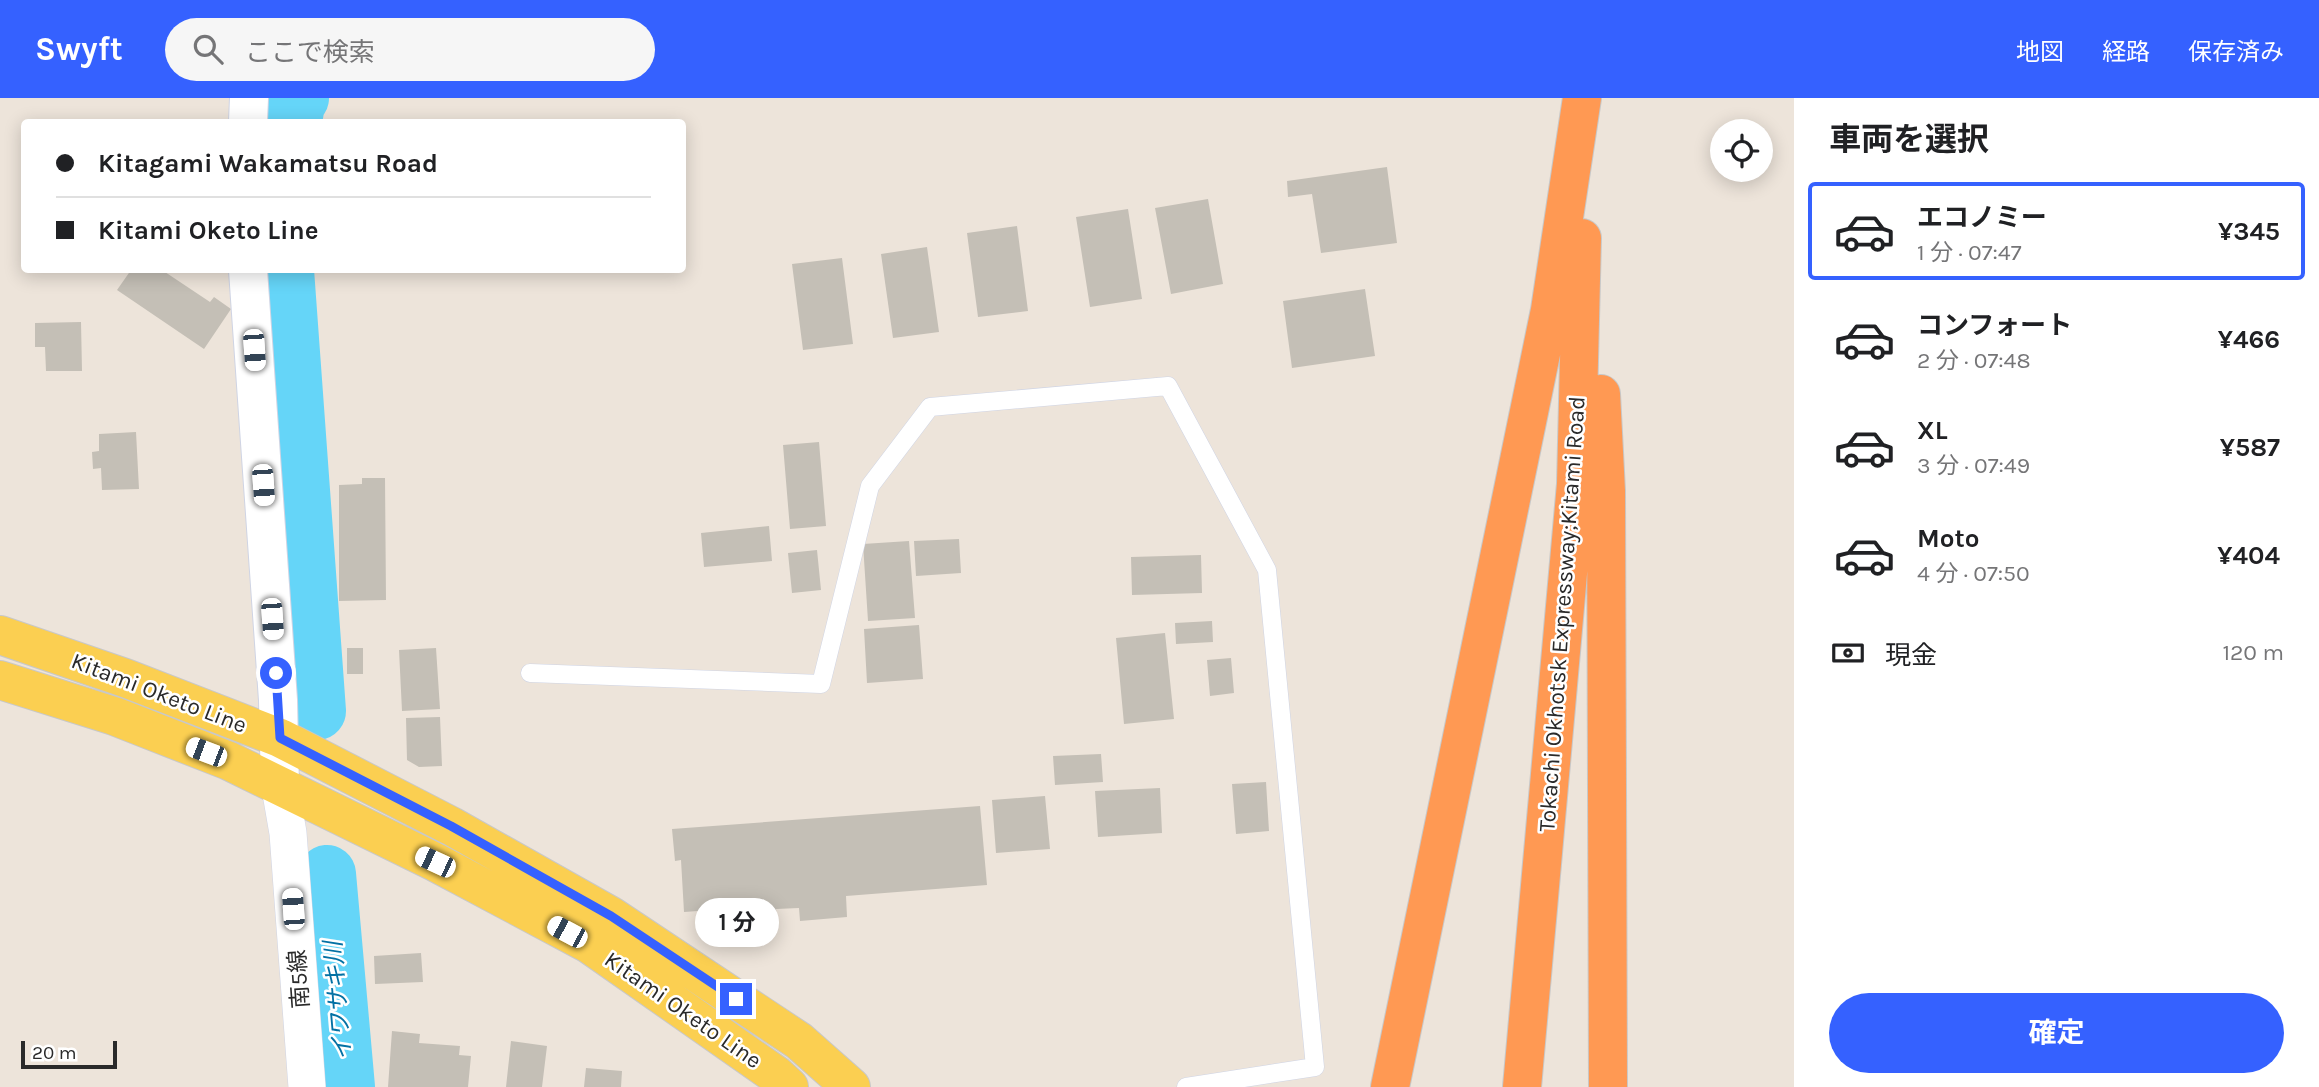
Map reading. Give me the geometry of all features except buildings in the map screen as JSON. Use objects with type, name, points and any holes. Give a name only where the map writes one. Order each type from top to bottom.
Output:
[{"type":"highway","points":[[1390,1087],[1550,310],[1584,98]]},
{"type":"highway","points":[[1584,98],[1606,491],[1608,1087]]},
{"type":"highway","name":"Tokachi Okhotsk Expressway;Kitami Road","points":[[1522,1087],[1576,484],[1584,98]]},
{"type":"main road","name":"Kitami Oketo Line","points":[[0,635],[125,678],[280,738],[451,826],[611,916],[799,1041],[850,1087]]},
{"type":"main road","name":"Kitami Oketo Line","points":[[0,680],[114,716],[229,761],[435,862],[589,943],[776,1075],[789,1087]]},
{"type":"street","points":[[248,119],[249,98]]},
{"type":"street","points":[[248,273],[280,738],[280,787]]},
{"type":"street","name":"南5線","points":[[280,787],[288,833],[307,1087]]},
{"type":"lane","points":[[530,673],[821,684],[870,486],[930,407],[1168,386],[1267,570],[1315,1067],[1186,1087]]},
{"type":"waterway","name":"イワサキ川","points":[[294,119],[300,98]]},
{"type":"waterway","name":"イワサキ川","points":[[285,273],[317,711]]},
{"type":"waterway","name":"イワサキ川","points":[[327,874],[346,1087]]},
{"type":"route","points":[[276,673],[280,738],[451,826],[611,916],[736,999]]}]
